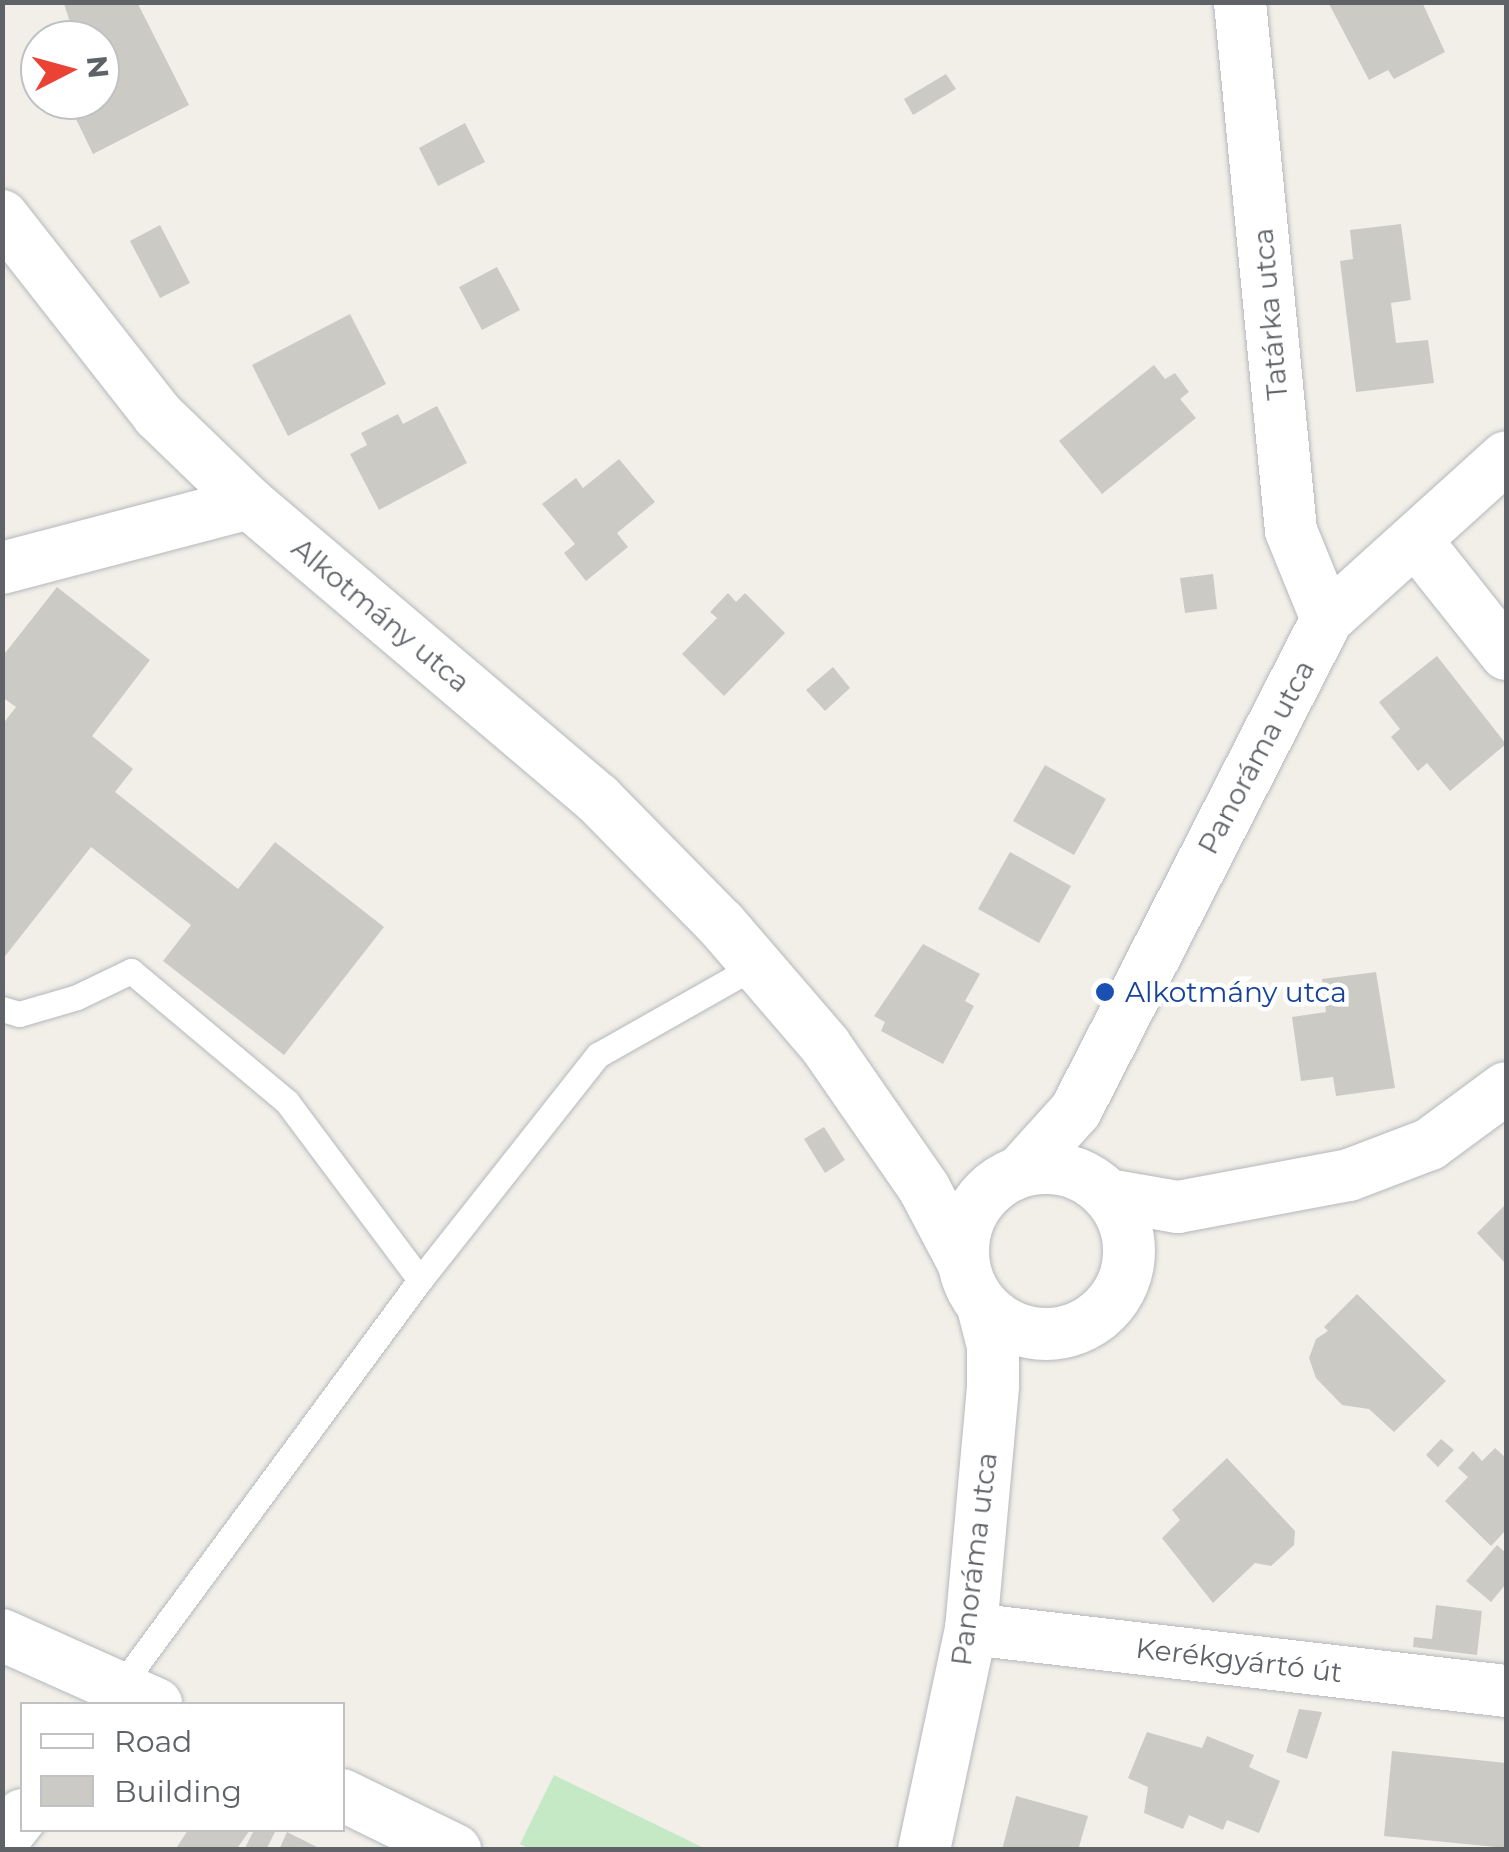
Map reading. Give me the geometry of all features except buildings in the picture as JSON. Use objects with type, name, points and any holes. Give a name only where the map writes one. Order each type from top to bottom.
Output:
[{"type":"street","name":"Tatárka utca","points":[[1240,2],[1291,531],[1327,619]]},
{"type":"street","name":"Alkotmány utca","points":[[2,216],[158,415],[249,503],[598,799],[757,964],[825,1045],[924,1188],[973,1285]]},
{"type":"street","name":"Panoráma utca","points":[[1008,1178],[1076,1110],[1327,619],[1417,542],[1506,457]]},
{"type":"street","points":[[2,568],[249,503]]},
{"type":"street","points":[[1417,542],[1506,654]]},
{"type":"street","points":[[993,1385],[1020,1354],[1047,1336],[1076,1330],[1102,1315],[1120,1292],[1129,1264],[1148,1230],[1178,1208],[1389,1164],[1430,1144],[1506,1088]]},
{"type":"street","name":"Panoráma utca","points":[[1076,1110],[1073,1148],[1098,1186]]},
{"type":"street","points":[[924,1188],[958,1194],[1055,1167],[1098,1186],[1178,1208]]},
{"type":"street","points":[[1008,1178],[963,1234],[973,1285],[1012,1328],[1047,1336]]},
{"type":"street","points":[[1098,1186],[1127,1227],[1129,1264]]},
{"type":"street","name":"Panoráma utca","points":[[924,1850],[971,1630],[993,1385],[993,1346],[973,1285]]},
{"type":"street","name":"Kerékgyártó út","points":[[971,1630],[1506,1691]]},
{"type":"street","points":[[2,1635],[127,1699]]},
{"type":"street","points":[[345,1796],[455,1850]]},
{"type":"street","points":[[2,1841],[20,1818]]},
{"type":"lane","points":[[127,1699],[420,1280],[598,1054],[757,964]]},
{"type":"lane","points":[[2,1008],[19,1014],[77,997],[131,971],[287,1102],[420,1280]]},
{"type":"green space","points":[[554,1775],[706,1849],[530,1849],[520,1844]]},
{"type":"place","name":"Alkotmány utca","points":[[1105,992]]}]
